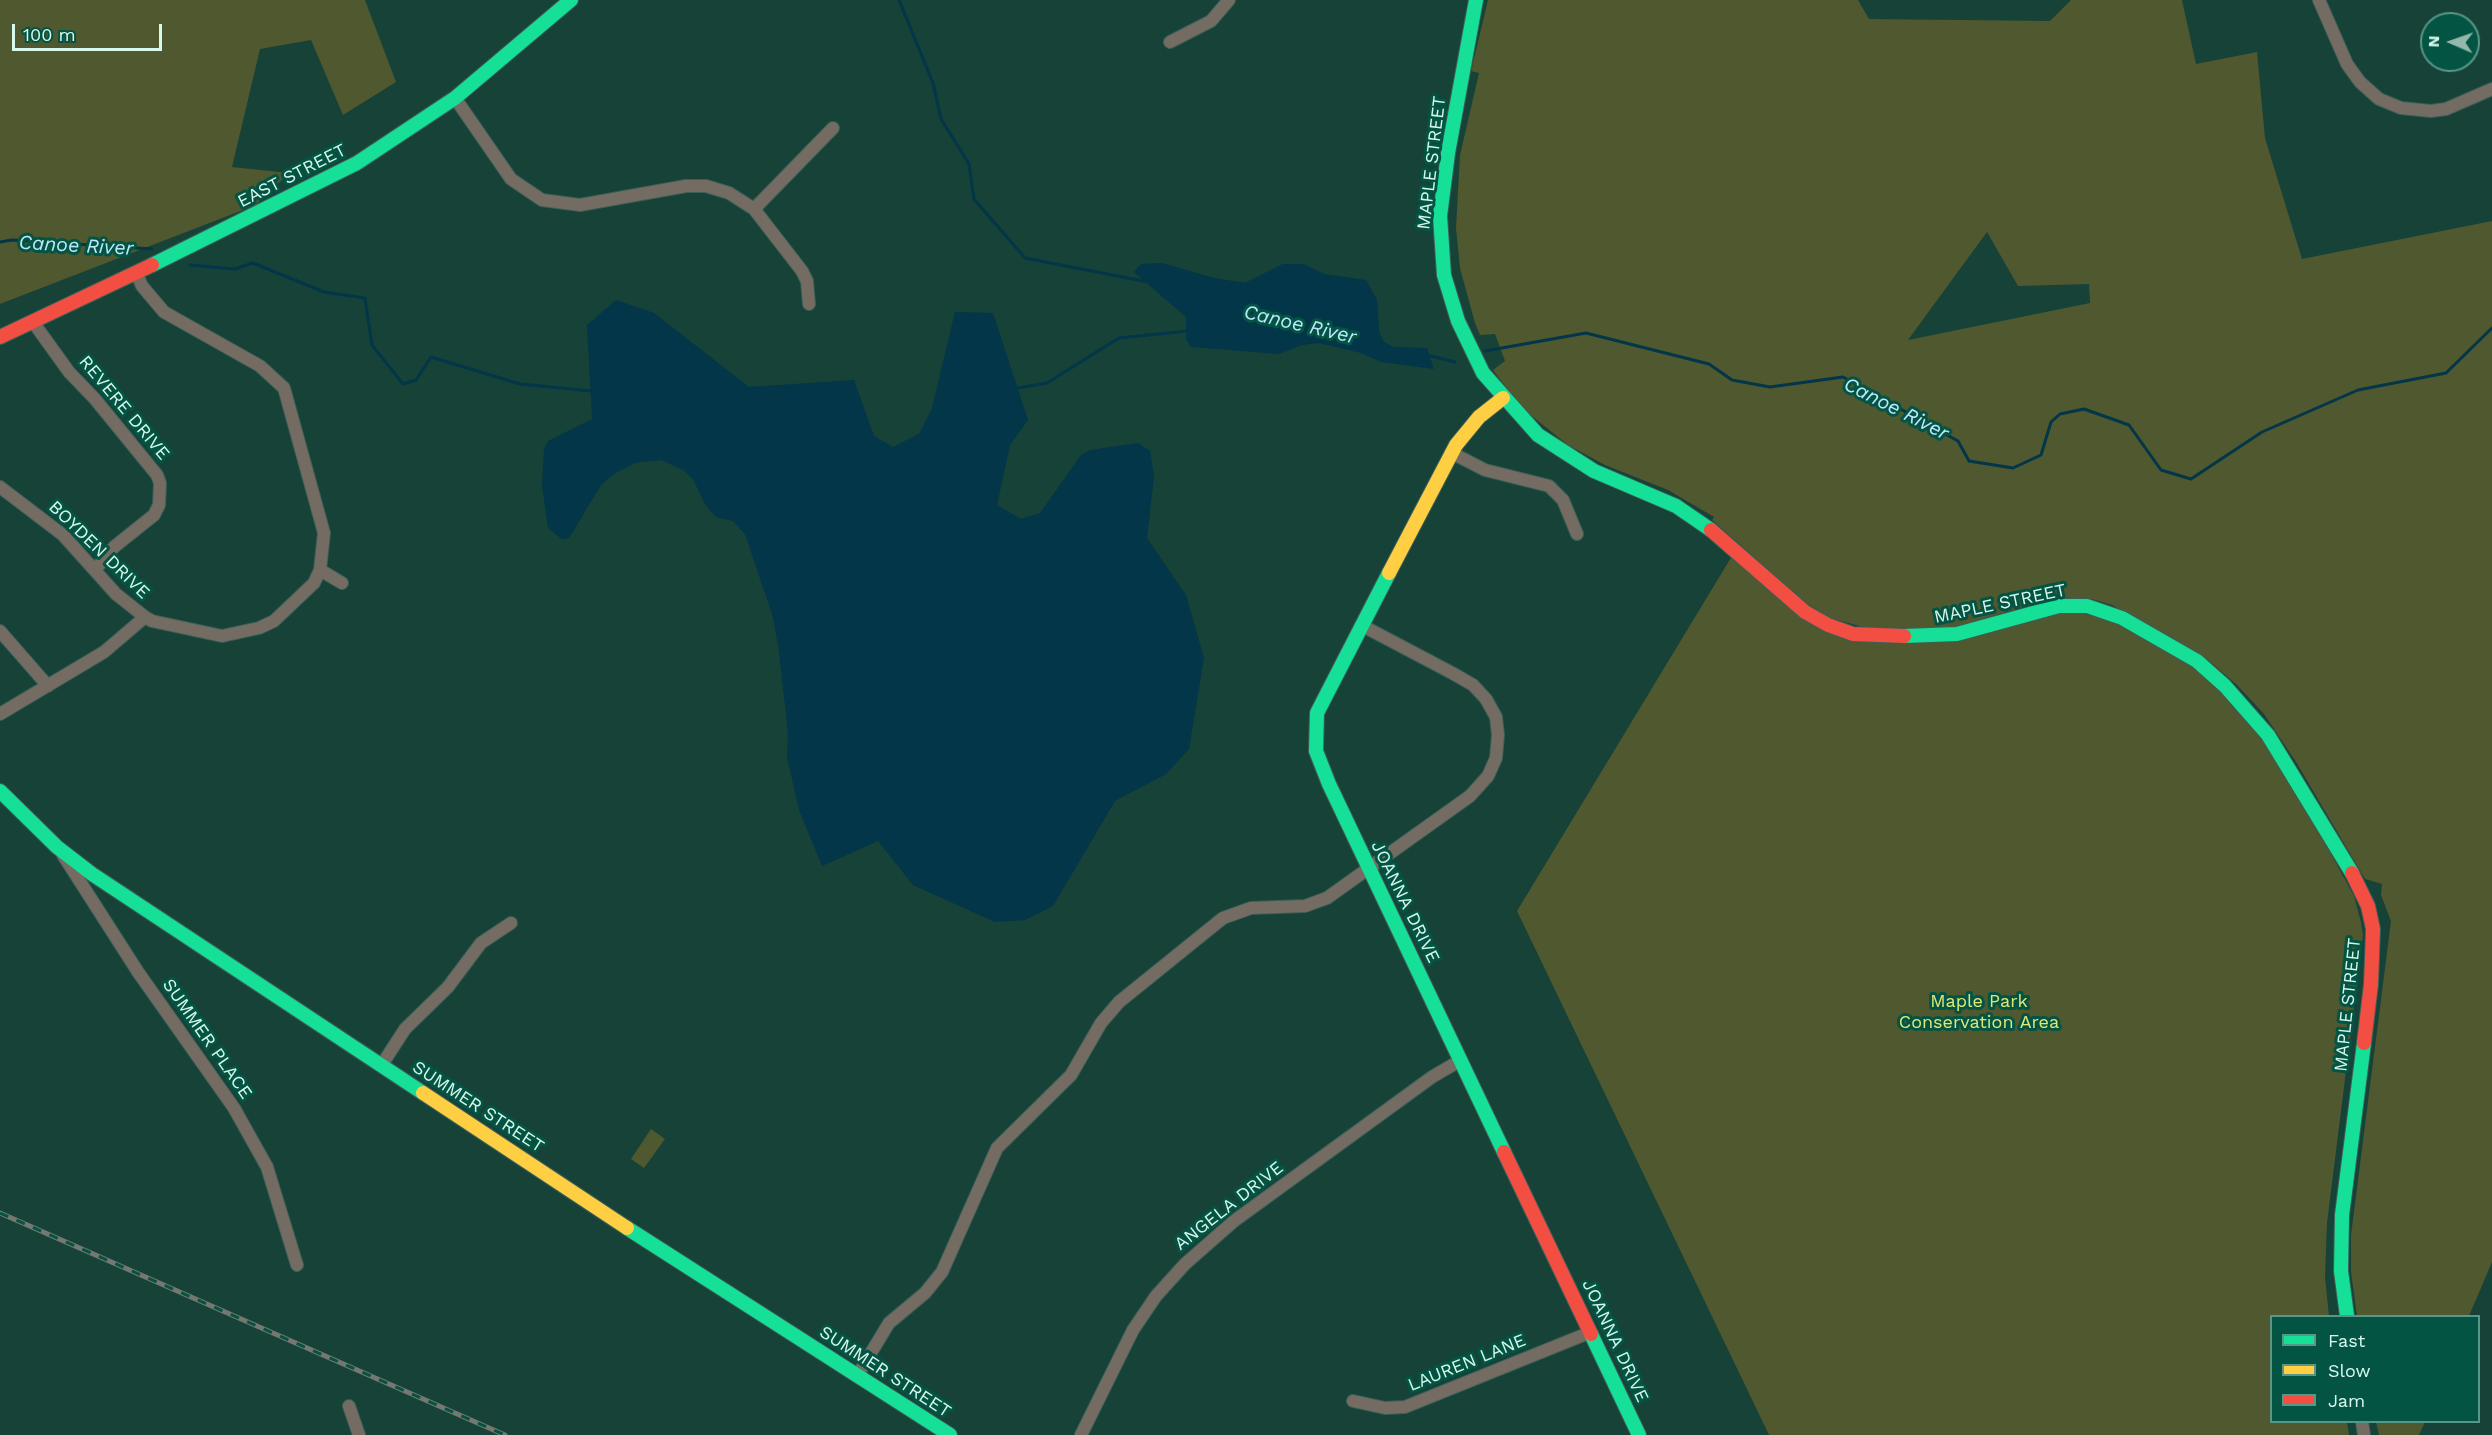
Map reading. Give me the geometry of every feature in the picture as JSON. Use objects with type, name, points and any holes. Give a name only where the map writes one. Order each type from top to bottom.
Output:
[{"type":"street","name":"EAST STREET","points":[[0,337],[251,218],[402,136],[455,98],[572,0]]},
{"type":"street","points":[[1170,42],[1211,21],[1228,0]]},
{"type":"street","name":"MAPLE STREET","points":[[1476,0],[1448,153],[1440,216],[1441,243],[1449,293],[1462,331],[1483,373],[1530,427],[1562,453],[1594,471],[1676,506],[1703,523],[1805,612],[1827,625],[1853,634],[1927,637],[1957,634],[2059,606],[2087,606],[2122,618],[2189,656],[2225,686],[2268,735],[2348,867],[2368,906],[2373,928],[2371,984],[2342,1215],[2341,1271],[2347,1315]]},
{"type":"street","points":[[2319,0],[2347,64],[2360,82],[2379,99],[2401,108],[2439,111],[2492,89]]},
{"type":"street","points":[[455,98],[511,178],[525,191],[542,200],[580,206],[672,186],[706,186],[729,193],[754,209],[802,271],[807,281],[809,304]]},
{"type":"street","points":[[754,209],[833,128]]},
{"type":"street","points":[[0,714],[104,652],[146,617],[152,621],[222,636],[259,628],[274,621],[314,583],[320,570],[324,533],[284,388],[260,366],[165,312],[142,286],[136,272]]},
{"type":"street","name":"REVERE DRIVE","points":[[33,322],[69,372],[157,475],[160,483],[159,505],[154,515],[114,547],[95,570]]},
{"type":"street","name":"JOANNA DRIVE","points":[[1503,398],[1466,430],[1452,453],[1321,702],[1315,724],[1315,739],[1320,764],[1639,1435]]},
{"type":"street","points":[[1452,453],[1485,470],[1549,486],[1563,500],[1577,534]]},
{"type":"street","name":"BOYDEN DRIVE","points":[[0,487],[63,535],[116,594],[146,617]]},
{"type":"street","points":[[320,570],[342,583]]},
{"type":"street","points":[[857,1376],[889,1323],[925,1293],[942,1272],[997,1148],[1071,1075],[1114,1007],[1223,918],[1251,908],[1295,906],[1317,902],[1463,801],[1483,783],[1496,758],[1497,726],[1492,708],[1479,691],[1463,679],[1361,625]]},
{"type":"street","points":[[0,631],[48,686]]},
{"type":"street","name":"SUMMER STREET","points":[[0,791],[57,847],[188,940],[950,1435]]},
{"type":"street","name":"SUMMER PLACE","points":[[57,847],[138,972],[239,1118],[267,1167],[297,1265]]},
{"type":"street","points":[[381,1066],[405,1029],[448,987],[481,943],[512,923]]},
{"type":"street","name":"ANGELA DRIVE","points":[[1081,1435],[1133,1330],[1156,1296],[1185,1264],[1234,1221],[1432,1077],[1461,1060]]},
{"type":"street","name":"LAUREN LANE","points":[[1353,1401],[1385,1408],[1405,1407],[1591,1332]]},
{"type":"street","points":[[349,1406],[359,1435]]},
{"type":"green space","points":[[0,0],[365,0],[396,82],[343,115],[311,40],[260,49],[232,167],[289,173],[256,205],[0,304]]},
{"type":"green space","points":[[1488,0],[1858,0],[1869,19],[2050,21],[2071,0],[2182,0],[2196,64],[2257,52],[2265,138],[2302,259],[2492,221],[2492,1262],[2469,1315],[2357,1315],[2351,1272],[2351,1235],[2391,921],[2381,895],[2382,884],[2365,879],[2296,762],[2264,714],[2236,684],[2208,660],[2112,605],[2092,599],[2050,599],[1956,627],[1874,630],[1830,618],[1806,603],[1712,520],[1714,517],[1668,490],[1605,465],[1568,445],[1528,413],[1493,370],[1505,361],[1495,334],[1480,335],[1460,268],[1456,228],[1460,155],[1479,73],[1471,71]],"holes":[[[1987,232],[2018,286],[2089,284],[2090,303],[1908,340]]]},
{"type":"green space","name":"Maple Park Conservation Area","points":[[1732,556],[1858,641],[2072,611],[2108,619],[2202,672],[2251,721],[2330,852],[2354,896],[2361,922],[2363,935],[2327,1223],[2325,1277],[2329,1315],[2270,1315],[2270,1423],[2347,1423],[2349,1435],[1769,1435],[1517,911]]},
{"type":"green space","points":[[651,1129],[665,1139],[644,1168],[631,1159]]},
{"type":"green space","points":[[2376,1423],[2425,1423],[2419,1435],[2379,1435]]},
{"type":"water","points":[[1162,263],[1214,278],[1245,283],[1283,264],[1304,264],[1324,274],[1366,280],[1377,300],[1379,332],[1384,342],[1394,347],[1427,348],[1434,369],[1381,362],[1361,353],[1319,343],[1302,345],[1279,354],[1191,347],[1186,339],[1186,317],[1134,272],[1141,264]]},
{"type":"water","points":[[616,300],[654,313],[749,387],[854,380],[874,436],[893,447],[919,434],[932,408],[955,312],[993,313],[1028,420],[1010,445],[997,505],[1021,519],[1040,513],[1081,455],[1090,450],[1138,443],[1150,451],[1154,476],[1147,538],[1186,595],[1204,658],[1189,749],[1166,774],[1115,801],[1053,906],[1025,920],[995,922],[913,885],[878,841],[822,866],[799,810],[787,757],[788,733],[773,617],[745,534],[733,521],[716,517],[706,506],[693,479],[683,470],[661,460],[635,463],[614,474],[601,485],[569,538],[562,539],[548,528],[542,486],[544,449],[548,441],[592,419],[587,325]]},
{"type":"waterway","points":[[899,0],[933,83],[941,119],[969,164],[974,199],[1025,258],[1148,282]]},
{"type":"waterway","name":"Canoe River","points":[[0,242],[12,240],[152,249]]},
{"type":"waterway","name":"Canoe River","points":[[190,265],[235,269],[253,263],[324,292],[365,298],[372,345],[403,384],[416,380],[431,357],[520,384],[591,391]]},
{"type":"waterway","name":"Canoe River","points":[[1485,351],[1586,333],[1709,364],[1732,380],[1770,387],[1843,377],[1958,441],[1969,461],[2013,468],[2041,455],[2051,422],[2060,414],[2084,409],[2129,425],[2161,470],[2191,479],[2262,432],[2358,390],[2446,373],[2492,328]]},
{"type":"waterway","name":"Canoe River","points":[[1018,388],[1047,383],[1119,338],[1188,331]]},
{"type":"waterway","name":"Canoe River","points":[[1427,355],[1455,362]]},
{"type":"railway","points":[[0,1213],[505,1435]]},
{"type":"traffic: fast","points":[[152,265],[357,163],[455,98],[571,0]]},
{"type":"traffic: fast","points":[[1476,0],[1448,153],[1440,216],[1444,275],[1458,321],[1483,373],[1538,435],[1594,471],[1676,506],[1711,530]]},
{"type":"traffic: fast","points":[[1389,573],[1317,713],[1316,751],[1329,784],[1504,1152]]},
{"type":"traffic: fast","points":[[1904,636],[1957,634],[2059,606],[2087,606],[2122,618],[2197,661],[2225,686],[2268,735],[2352,873]]},
{"type":"traffic: fast","points":[[0,791],[57,847],[92,874],[423,1093]]},
{"type":"traffic: fast","points":[[2347,1315],[2341,1271],[2342,1215],[2364,1043]]},
{"type":"traffic: fast","points":[[627,1228],[950,1435]]},
{"type":"traffic: fast","points":[[1591,1334],[1639,1435]]},
{"type":"traffic: slow","points":[[1389,573],[1456,445],[1479,417],[1503,398]]},
{"type":"traffic: slow","points":[[423,1093],[627,1228]]},
{"type":"traffic: jam","points":[[0,337],[152,265]]},
{"type":"traffic: jam","points":[[1711,530],[1805,612],[1828,625],[1853,634],[1904,636]]},
{"type":"traffic: jam","points":[[2352,873],[2368,906],[2373,929],[2371,984],[2364,1043]]},
{"type":"traffic: jam","points":[[1504,1152],[1591,1334]]}]
